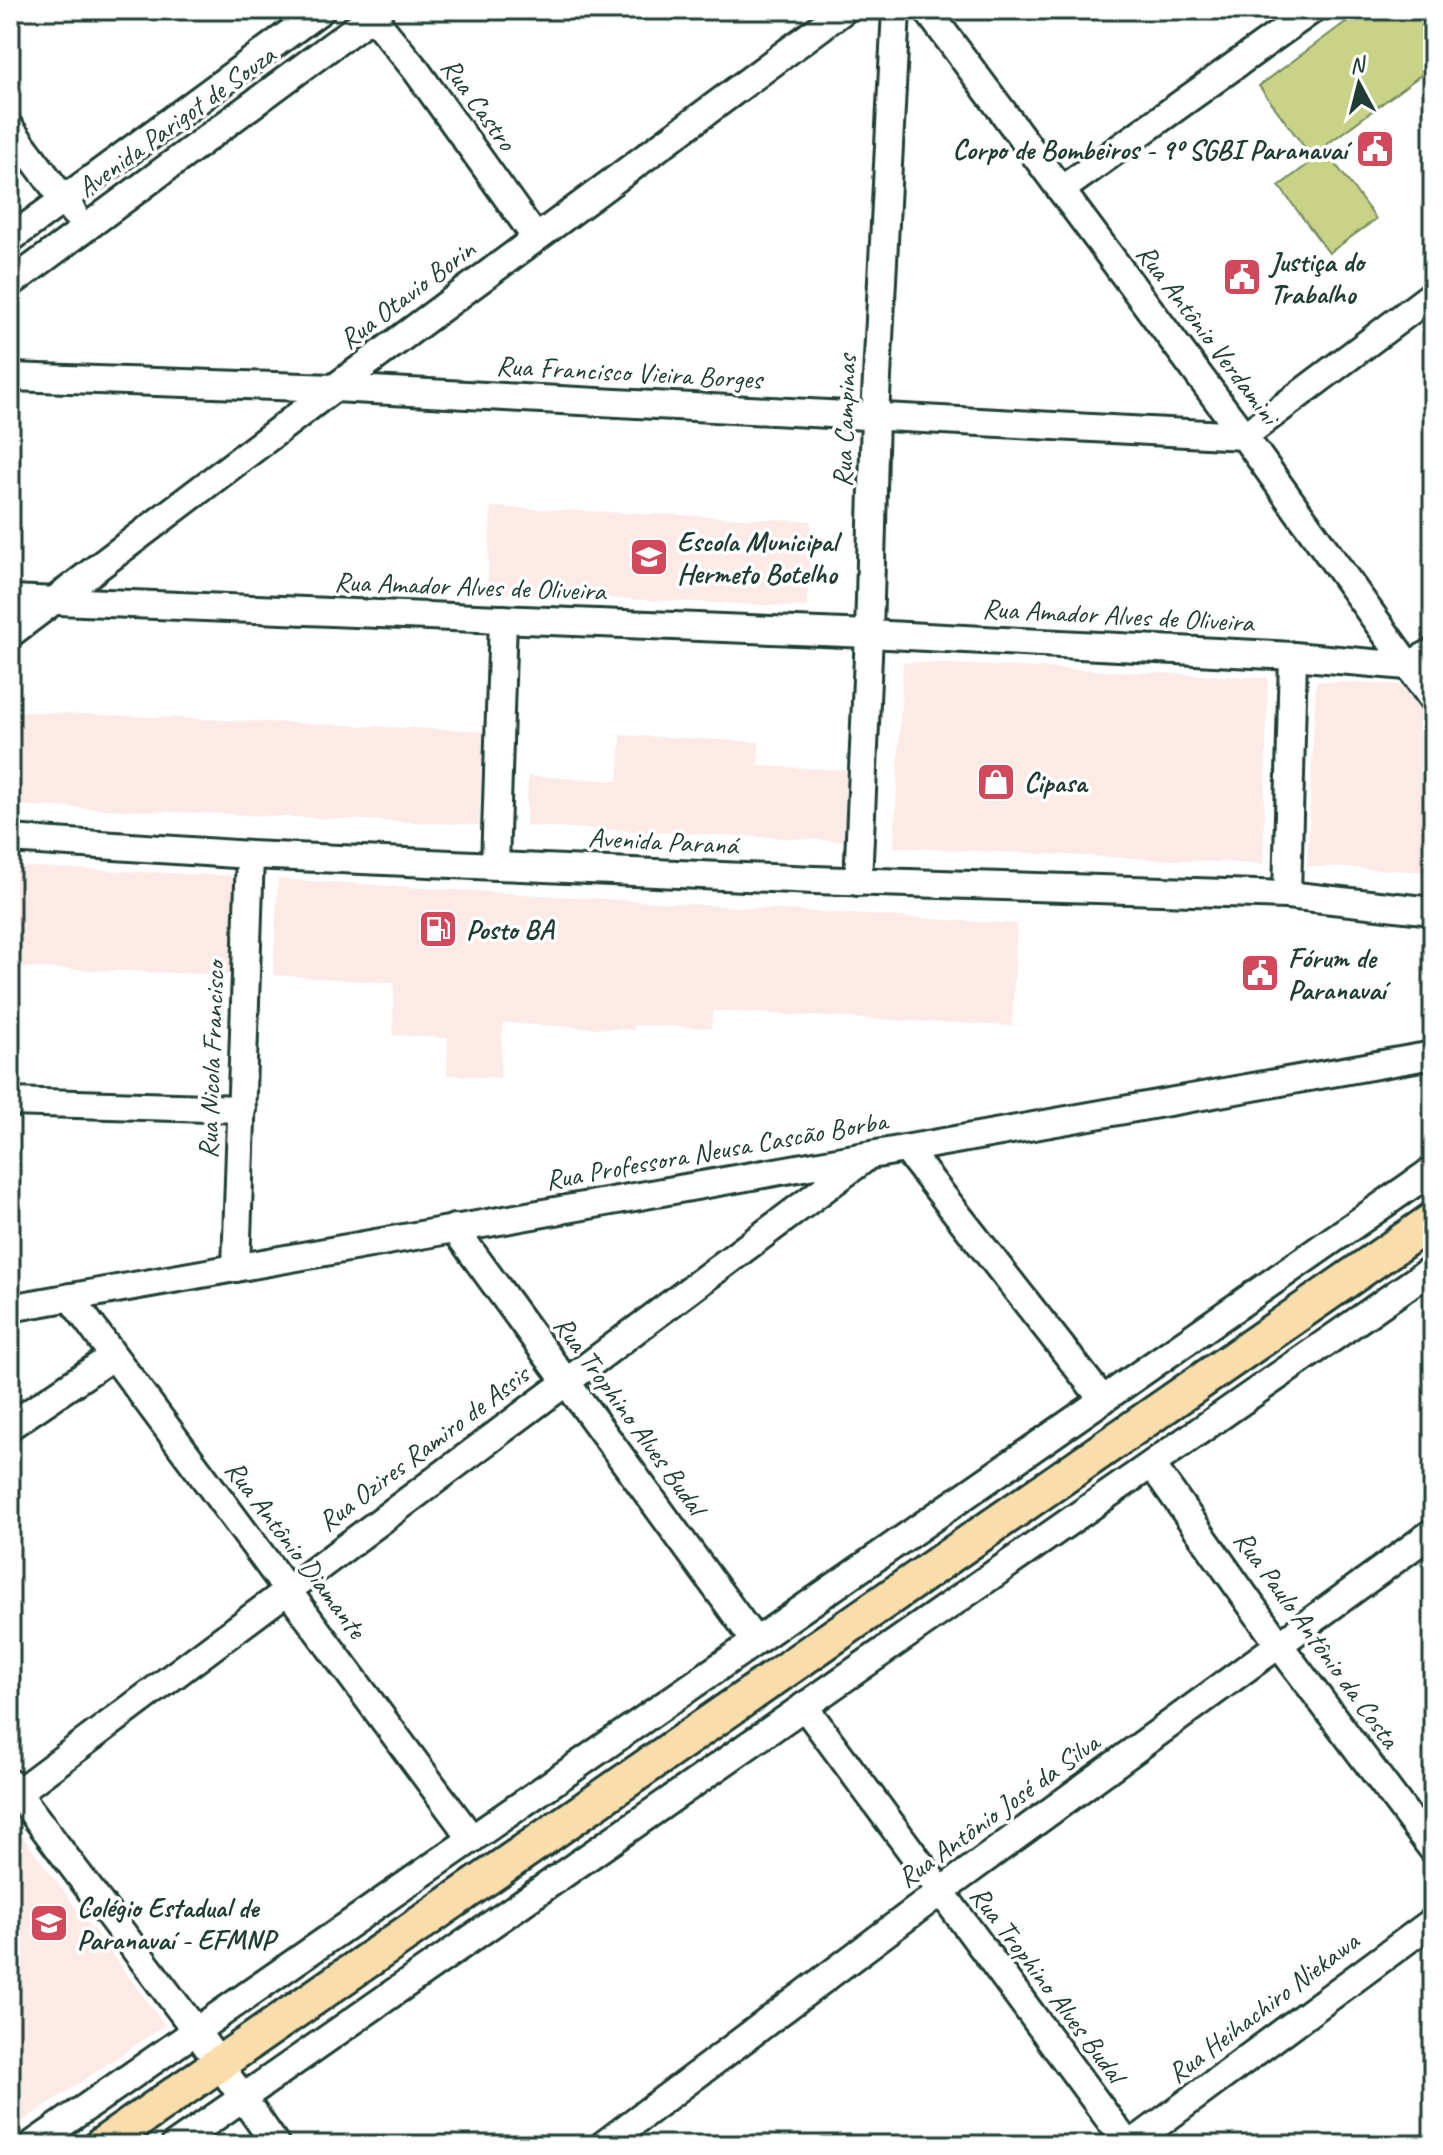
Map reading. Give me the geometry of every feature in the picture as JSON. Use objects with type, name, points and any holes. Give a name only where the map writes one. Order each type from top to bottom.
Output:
[{"type":"main road","points":[[102,2145],[1433,1220]]},
{"type":"street","name":"Avenida Parigot de Souza","points":[[10,239],[321,10]]},
{"type":"street","name":"Rua Otavio Borin","points":[[10,634],[334,388],[844,10]]},
{"type":"street","name":"Rua Campinas","points":[[858,882],[875,416],[896,10]]},
{"type":"street","name":"Rua Antônio Verdamini","points":[[927,10],[1244,436],[1433,700]]},
{"type":"street","points":[[1061,190],[1312,10]]},
{"type":"street","name":"Avenida Parigot de Souza","points":[[10,284],[373,12]]},
{"type":"street","name":"Rua Castro","points":[[373,12],[536,238]]},
{"type":"street","points":[[10,128],[85,228]]},
{"type":"street","points":[[1244,436],[1433,294]]},
{"type":"street","name":"Rua Francisco Vieira Borges","points":[[10,377],[334,388],[1244,436]]},
{"type":"street","name":"Rua Amador Alves de Oliveira","points":[[10,599],[869,634],[1293,656],[1407,666]]},
{"type":"street","points":[[495,865],[503,619]]},
{"type":"street","points":[[1407,666],[1433,652]]},
{"type":"street","points":[[1287,895],[1293,656]]},
{"type":"street","name":"Avenida Paraná","points":[[10,839],[250,855],[858,882],[1287,895],[1433,911]]},
{"type":"street","name":"Rua Nicola Francisco","points":[[236,1268],[250,855]]},
{"type":"street","name":"Avenida Paraná","points":[[1314,897],[1433,893]]},
{"type":"street","name":"Rua Professora Neusa Cascão Borba","points":[[10,1308],[1433,1055]]},
{"type":"street","points":[[10,1102],[242,1109]]},
{"type":"street","points":[[906,1149],[1103,1400]]},
{"type":"street","name":"Rua Ozires Ramiro de Assis","points":[[14,1788],[287,1590],[868,1156]]},
{"type":"street","points":[[32,2145],[1433,1170]]},
{"type":"street","name":"Rua Trophino Alves Budal","points":[[454,1228],[755,1641]]},
{"type":"street","points":[[175,2145],[1433,1268]]},
{"type":"street","name":"Rua Antônio Diamante","points":[[70,1297],[472,1839]]},
{"type":"street","points":[[10,1426],[113,1356]]},
{"type":"street","name":"Rua Paulo Antônio da Costa","points":[[1152,1465],[1280,1646],[1433,1850]]},
{"type":"street","name":"Rua Antônio José da Silva","points":[[603,2145],[940,1892],[1433,1532]]},
{"type":"street","name":"Rua Trophino Alves Budal","points":[[804,1706],[1129,2145]]},
{"type":"street","points":[[14,1788],[196,2031],[276,2145]]},
{"type":"street","name":"Rua Heihachiro Niekawa","points":[[1129,2145],[1433,1921]]},
{"type":"shaded area","name":"Escola Municipal Hermeto Botelho","points":[[491,507],[811,521],[807,607],[487,593]]},
{"type":"shaded area","points":[[903,662],[1268,678],[1263,864],[894,847]]},
{"type":"shaded area","points":[[1316,681],[1405,685],[1433,722],[1433,872],[1307,866]]},
{"type":"shaded area","points":[[10,711],[483,731],[479,825],[10,805]]},
{"type":"shaded area","points":[[621,735],[759,742],[758,766],[850,770],[847,841],[526,826],[528,776],[618,781]]},
{"type":"shaded area","points":[[10,866],[235,876],[231,975],[10,967]]},
{"type":"shaded area","points":[[278,879],[1017,924],[1012,1026],[713,1011],[711,1028],[634,1025],[634,1030],[503,1023],[500,1078],[447,1075],[448,1038],[393,1035],[394,983],[273,975]]},
{"type":"shaded area","name":"Colégio Estadual de Paranavaí - EFMNP","points":[[10,1820],[165,2025],[10,2130]]},
{"type":"green space","points":[[1362,10],[1418,10],[1433,30],[1433,66],[1311,156],[1259,86]]},
{"type":"green space","points":[[1326,151],[1376,219],[1329,253],[1279,186]]},
{"type":"place","name":"Corpo de Bombeiros - 9º SGBI Paranavaí","points":[[1375,149]]},
{"type":"place","name":"Justiça do Trabalho","points":[[1242,277]]},
{"type":"place","name":"Escola Municipal Hermeto Botelho","points":[[649,557]]},
{"type":"place","name":"Cipasa","points":[[996,782]]},
{"type":"place","name":"Posto BA","points":[[438,929]]},
{"type":"place","name":"Fórum de Paranavaí","points":[[1260,973]]},
{"type":"place","name":"Colégio Estadual de Paranavaí - EFMNP","points":[[49,1923]]}]
